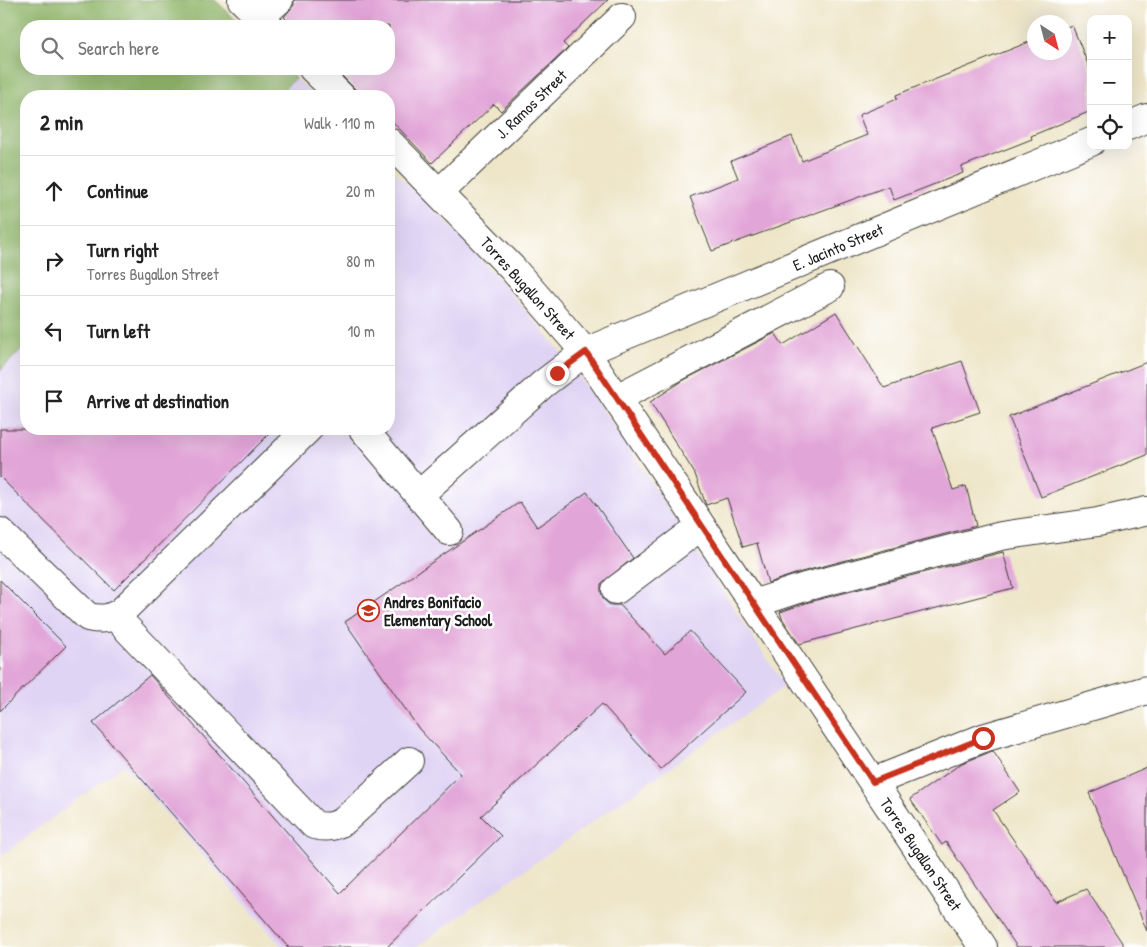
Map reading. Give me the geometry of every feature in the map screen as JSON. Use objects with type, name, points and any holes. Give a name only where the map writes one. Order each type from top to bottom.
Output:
[{"type":"street","name":"J. Ramos Street","points":[[440,192],[622,17]]},
{"type":"street","points":[[319,75],[335,90]]},
{"type":"street","points":[[1132,124],[1147,118]]},
{"type":"street","name":"E. Jacinto Street","points":[[419,496],[543,384],[586,352],[1087,144]]},
{"type":"street","name":"Torres Bugallon Street","points":[[395,148],[512,268],[586,352],[983,947]]},
{"type":"street","points":[[617,398],[830,288]]},
{"type":"street","points":[[0,532],[88,617],[101,620],[115,616],[302,435]]},
{"type":"street","points":[[368,435],[449,531]]},
{"type":"street","points":[[753,604],[805,587],[1001,536],[1098,522],[1147,512]]},
{"type":"street","points":[[616,590],[701,526]]},
{"type":"street","points":[[115,616],[314,825],[326,828],[336,826],[345,820],[409,761]]},
{"type":"street","points":[[873,782],[983,738],[1147,690]]},
{"type":"shaded area","points":[[295,78],[308,90],[283,90]]},
{"type":"shaded area","name":"Andres Bonifacio Elementary School","points":[[395,173],[447,222],[564,356],[610,420],[785,686],[416,947],[282,947],[124,765],[1,856],[0,371],[20,351],[20,435],[395,435]]},
{"type":"green space","points":[[0,0],[215,0],[236,20],[20,20],[20,75],[292,75],[295,78],[283,90],[20,90],[20,351],[0,371]]},
{"type":"building","points":[[294,0],[608,0],[563,43],[568,48],[501,111],[494,104],[432,163],[395,124],[395,90],[356,90],[341,75],[395,75],[395,20],[287,20],[284,17],[294,5]]},
{"type":"building","points":[[1072,25],[1087,62],[1087,113],[1031,136],[1032,139],[961,167],[963,173],[894,200],[889,186],[712,251],[690,197],[738,178],[731,161],[792,136],[802,161],[867,135],[859,115],[897,99],[896,95],[1027,43],[1027,60],[1072,60]]},
{"type":"building","points":[[836,312],[884,388],[962,361],[980,412],[932,428],[953,490],[966,486],[976,526],[801,572],[768,583],[757,543],[743,547],[727,498],[706,505],[695,474],[650,402],[684,380],[775,333],[783,345]]},
{"type":"building","points":[[1147,362],[1147,455],[1041,497],[1009,417]]},
{"type":"building","points":[[0,429],[20,429],[20,435],[268,435],[114,590],[0,477]]},
{"type":"building","points":[[587,492],[633,558],[601,584],[604,600],[610,605],[620,605],[665,654],[690,631],[746,692],[661,769],[602,704],[481,816],[501,836],[387,947],[288,947],[93,723],[150,675],[340,893],[461,774],[419,729],[345,622],[520,502],[537,527]]},
{"type":"building","points":[[1003,552],[1013,588],[799,644],[780,612],[809,602]]},
{"type":"building","points":[[0,580],[66,646],[0,711]]},
{"type":"building","points":[[993,751],[1020,792],[993,810],[1056,902],[1086,889],[1125,947],[1017,947],[946,842],[942,845],[910,799],[962,763]]},
{"type":"building","points":[[1147,768],[1147,931],[1089,793]]},
{"type":"place","name":"Andres Bonifacio Elementary School","points":[[368,611]]},
{"type":"route","points":[[557,373],[586,352],[873,782],[983,738]]}]
